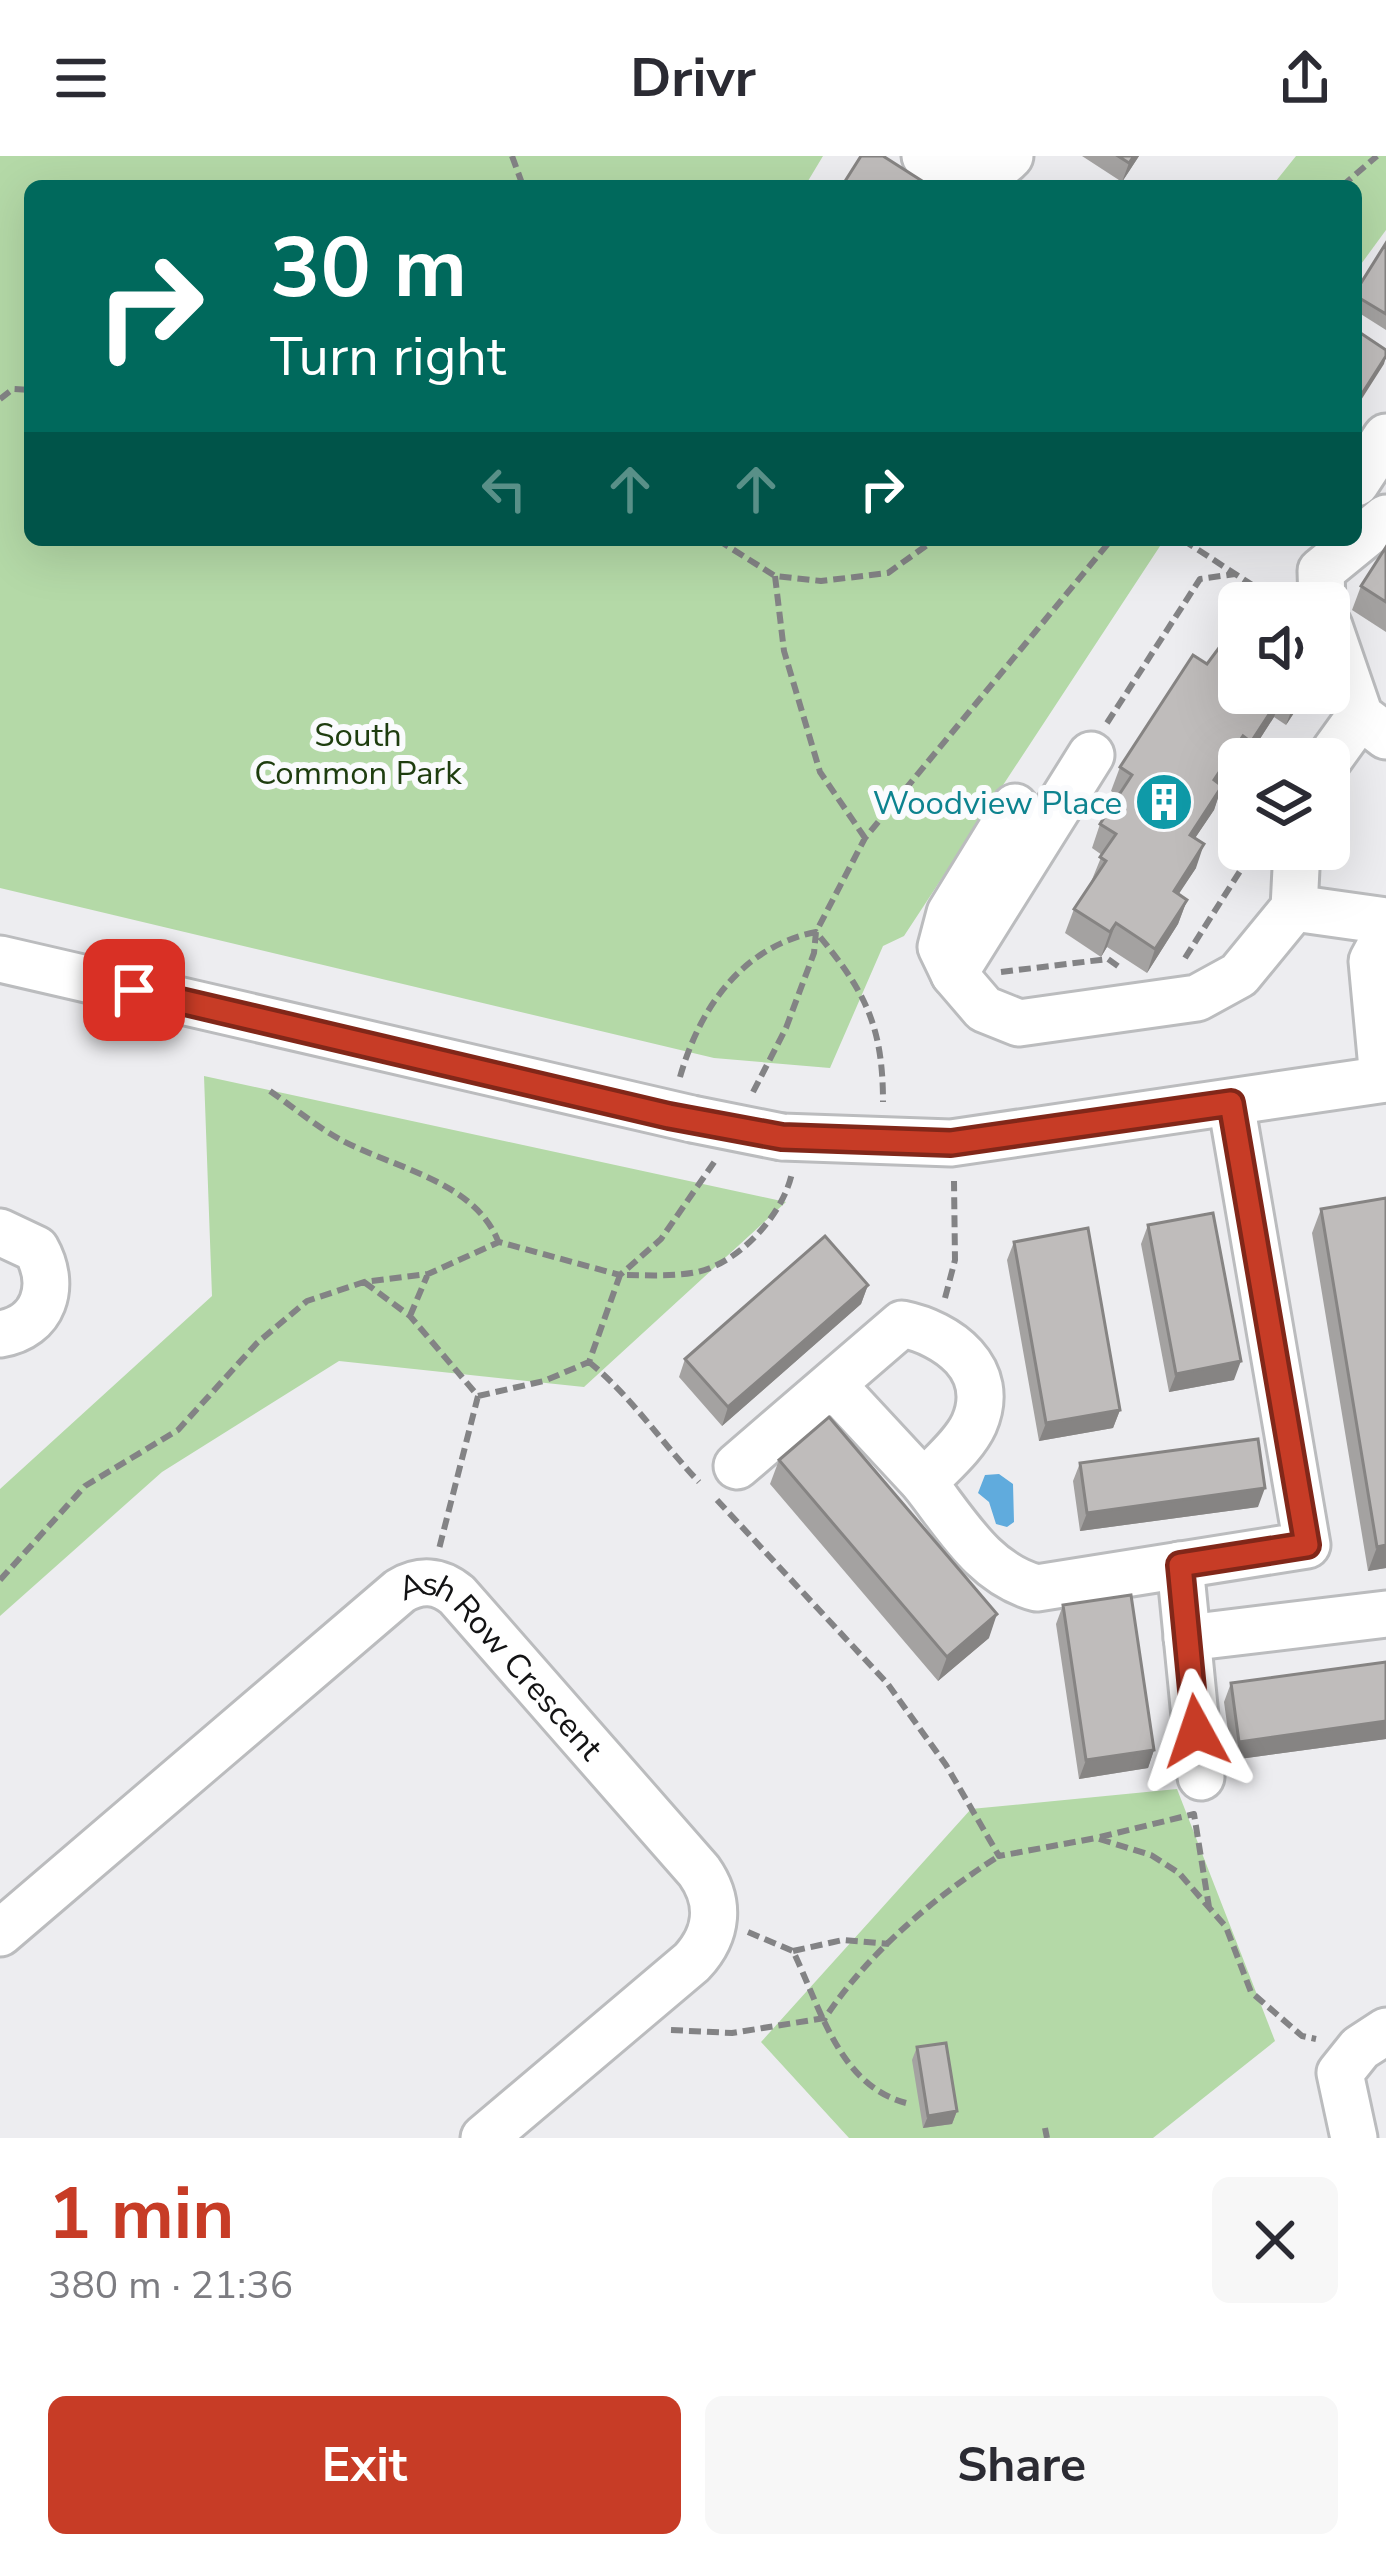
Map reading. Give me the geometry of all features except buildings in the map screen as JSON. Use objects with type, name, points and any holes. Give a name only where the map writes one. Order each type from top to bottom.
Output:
[{"type":"street","points":[[925,156],[953,173],[1012,168]]},
{"type":"street","points":[[1362,474],[1386,437]]},
{"type":"street","points":[[1362,539],[1386,518]]},
{"type":"street","points":[[1324,571],[1353,546]]},
{"type":"street","points":[[1350,674],[1373,726]]},
{"type":"street","points":[[954,974],[1091,755]]},
{"type":"street","points":[[1015,807],[950,913],[941,947],[954,974],[984,1009],[1019,1023],[1197,998],[1239,975],[1294,908],[1296,870]]},
{"type":"street","points":[[1294,908],[1386,921]]},
{"type":"street","points":[[0,959],[680,1118],[790,1138],[951,1143],[1384,1079],[1372,961],[1386,935]]},
{"type":"street","points":[[1231,1103],[1320,1622]]},
{"type":"street","points":[[0,1232],[36,1249],[48,1282],[36,1316],[23,1328],[0,1334]]},
{"type":"street","points":[[737,1466],[902,1324],[936,1330],[962,1350],[978,1379],[975,1422],[923,1484]]},
{"type":"street","points":[[833,1385],[988,1564],[1012,1581],[1037,1588],[1307,1545]]},
{"type":"street","points":[[1180,1565],[1201,1777]]},
{"type":"street","name":"Ash Row Crescent","points":[[0,1933],[400,1591],[433,1582],[457,1595],[699,1871],[713,1898],[715,1918]]},
{"type":"street","points":[[1187,1638],[1386,1614]]},
{"type":"street","points":[[484,2138],[699,1954],[715,1918]]},
{"type":"street","points":[[1354,2138],[1340,2073],[1373,2040]]},
{"type":"path","points":[[1349,180],[1377,156]]},
{"type":"path","points":[[728,546],[775,576],[821,581],[888,573],[926,546]]},
{"type":"path","points":[[1192,546],[1247,582]]},
{"type":"path","points":[[1091,755],[1200,579],[1235,574]]},
{"type":"path","points":[[775,576],[784,650],[820,772],[865,838]]},
{"type":"path","points":[[1177,971],[1241,870]]},
{"type":"path","points":[[680,1118],[700,1021],[727,983],[760,954],[816,932],[856,980],[876,1025],[884,1142]]},
{"type":"path","points":[[954,974],[1108,959],[1133,976]]},
{"type":"path","points":[[270,1091],[340,1139],[459,1194],[491,1222],[499,1242]]},
{"type":"path","points":[[478,1396],[544,1382],[589,1362],[620,1275],[700,1271],[750,1240],[788,1189],[790,1138]]},
{"type":"path","points":[[936,1330],[955,1260],[951,1143]]},
{"type":"path","points":[[410,1316],[428,1274]]},
{"type":"path","points":[[364,1282],[410,1316],[478,1396]]},
{"type":"path","points":[[589,1362],[628,1394],[664,1445],[887,1683],[946,1765],[999,1856]]},
{"type":"path","points":[[433,1582],[478,1396]]},
{"type":"path","points":[[614,2028],[732,2033],[825,2018],[850,1981],[962,1879],[999,1856],[1194,1814],[1210,1908]]},
{"type":"path","points":[[1096,1838],[1151,1855],[1179,1873],[1226,1927],[1251,1992],[1302,2036],[1373,2040]]},
{"type":"path","points":[[715,1918],[793,1951],[843,1940],[890,1944]]},
{"type":"path","points":[[793,1951],[852,2074],[877,2095],[906,2103]]},
{"type":"path","points":[[1045,2128],[1047,2138]]},
{"type":"green space","name":"South Common Park","points":[[0,156],[823,156],[809,180],[24,180],[24,546],[1160,546],[904,936],[883,946],[830,1068],[714,1058],[0,888]]},
{"type":"green space","points":[[1296,156],[1386,156],[1386,230],[1362,263],[1362,180],[1277,180]]},
{"type":"green space","points":[[204,1076],[786,1202],[584,1387],[339,1361],[162,1472],[0,1616],[0,1489],[212,1296]]},
{"type":"green space","points":[[1177,1789],[1275,2041],[1153,2138],[849,2138],[761,2042],[971,1809]]},
{"type":"water","points":[[999,1474],[1013,1484],[1014,1522],[1007,1527],[996,1524],[989,1502],[978,1493],[985,1475]]},
{"type":"place","name":"Woodview Place","points":[[1164,802]]},
{"type":"route","points":[[134,990],[669,1116],[782,1137],[951,1143],[1231,1103],[1307,1545],[1180,1565],[1196,1731]]}]
